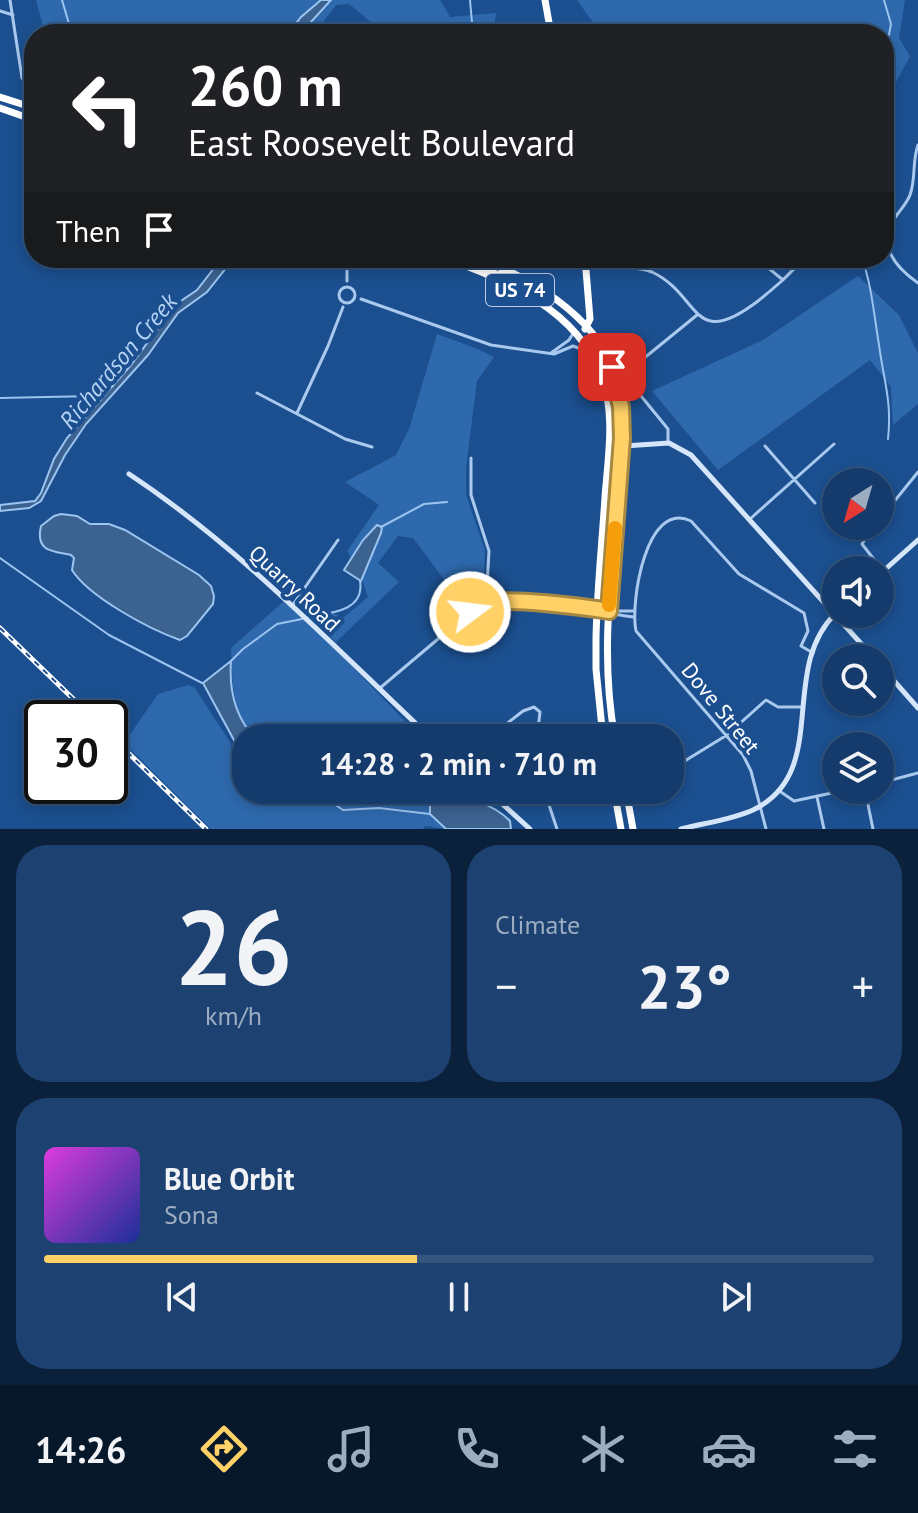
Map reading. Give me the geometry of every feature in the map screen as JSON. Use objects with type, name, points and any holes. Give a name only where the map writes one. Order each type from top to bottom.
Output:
[{"type":"highway","points":[[545,0],[549,24]]},
{"type":"highway","points":[[0,97],[24,105]]},
{"type":"highway","points":[[0,108],[24,116]]},
{"type":"highway","name":"US 74","points":[[471,268],[543,305],[576,334],[601,373],[608,395],[609,447],[597,609],[596,669],[602,724]]},
{"type":"highway","name":"US 74","points":[[501,268],[576,315],[606,354],[618,387],[622,445],[607,666],[613,724]]},
{"type":"highway","points":[[576,334],[586,327],[590,319],[586,268]]},
{"type":"highway","points":[[492,276],[500,274],[543,296],[550,296]]},
{"type":"highway","points":[[617,804],[621,829]]},
{"type":"highway","points":[[628,804],[633,829]]},
{"type":"street","points":[[10,0],[24,80]]},
{"type":"street","points":[[0,11],[13,15]]},
{"type":"street","points":[[894,219],[910,195],[918,145]]},
{"type":"street","points":[[894,261],[918,283]]},
{"type":"street","points":[[345,305],[339,293],[346,286],[347,268]]},
{"type":"street","points":[[628,268],[641,269],[661,277],[697,314],[714,322],[737,317],[794,268]]},
{"type":"street","points":[[768,268],[783,280]]},
{"type":"street","points":[[346,286],[355,297],[491,345],[551,353],[560,353],[573,346],[591,355]]},
{"type":"street","points":[[296,414],[345,305],[355,297]]},
{"type":"street","points":[[668,443],[668,429],[632,385],[632,368],[697,314]]},
{"type":"street","points":[[551,353],[576,334]]},
{"type":"street","points":[[257,393],[345,439],[372,447]]},
{"type":"street","points":[[609,447],[668,443],[697,460],[822,599]]},
{"type":"street","points":[[750,519],[834,444]]},
{"type":"street","points":[[765,446],[815,503]]},
{"type":"street","points":[[471,458],[471,495],[489,551],[486,603]]},
{"type":"street","points":[[894,502],[918,472]]},
{"type":"street","name":"Quarry Road","points":[[129,474],[234,553],[417,724]]},
{"type":"street","points":[[380,688],[470,612],[486,603],[498,601],[597,609],[634,617],[640,567],[647,547],[670,521],[685,519],[696,526],[739,574],[804,613],[809,628],[801,646],[813,653]]},
{"type":"street","points":[[292,606],[338,540]]},
{"type":"street","points":[[894,561],[918,540]]},
{"type":"street","points":[[609,611],[635,611]]},
{"type":"street","name":"Dove Street","points":[[634,617],[639,636],[727,735],[750,766],[766,829]]},
{"type":"street","points":[[681,829],[739,815],[760,805],[778,790],[797,757],[806,673],[818,638],[825,628]]},
{"type":"street","points":[[847,628],[862,644]]},
{"type":"street","points":[[894,681],[918,708]]},
{"type":"street","points":[[684,761],[727,735],[766,700],[778,707],[802,707]]},
{"type":"street","points":[[506,724],[533,707],[538,709],[537,724]]},
{"type":"street","points":[[894,779],[918,773]]},
{"type":"street","points":[[778,790],[794,801],[822,796]]},
{"type":"street","points":[[817,797],[824,829]]},
{"type":"street","points":[[502,804],[530,829]]},
{"type":"street","points":[[549,804],[557,829]]},
{"type":"street","points":[[868,804],[873,829]]},
{"type":"shaded area","points":[[36,0],[440,0],[450,17],[496,13],[494,24],[373,24],[349,4],[336,5],[322,24],[42,24]]},
{"type":"shaded area","points":[[321,0],[331,0],[309,24],[296,24]]},
{"type":"shaded area","points":[[577,0],[905,0],[899,38],[910,56],[894,86],[894,24],[594,24]]},
{"type":"shaded area","points":[[214,268],[226,268],[207,292],[178,313],[148,355],[86,424],[65,455],[41,501],[29,508],[0,511],[0,505],[35,501],[67,438],[131,365],[175,305],[197,290]]},
{"type":"shaded area","points":[[858,276],[899,315],[918,353],[918,404],[893,425],[891,387],[870,360],[718,470],[652,391],[763,340]]},
{"type":"shaded area","points":[[437,334],[494,357],[477,381],[466,468],[466,495],[485,550],[483,600],[466,609],[413,538],[398,536],[378,563],[399,582],[336,642],[314,621],[324,611],[344,617],[368,597],[359,570],[347,551],[379,505],[345,482],[396,455],[409,429]]},
{"type":"shaded area","points":[[61,514],[77,516],[90,524],[109,524],[125,530],[199,575],[211,586],[213,604],[187,636],[180,640],[121,611],[80,580],[72,570],[74,558],[71,555],[43,546],[41,526]]},
{"type":"shaded area","points":[[377,525],[382,527],[381,533],[361,581],[344,570],[363,540]]},
{"type":"shaded area","points":[[284,601],[408,724],[245,724],[237,707],[231,648]]},
{"type":"shaded area","points":[[231,661],[235,702],[245,724],[232,724],[232,736],[203,683]]},
{"type":"shaded area","points":[[188,685],[194,687],[230,742],[232,804],[438,804],[432,818],[446,829],[425,826],[423,829],[211,829],[128,747],[128,737],[158,694]]},
{"type":"shaded area","points":[[430,804],[483,804],[510,821],[511,829],[446,829],[430,814]]},
{"type":"waterway","points":[[62,0],[69,24]]},
{"type":"waterway","points":[[470,0],[472,24]]},
{"type":"waterway","points":[[884,0],[891,24]]},
{"type":"waterway","points":[[864,268],[887,392],[888,439]]},
{"type":"waterway","name":"Richardson Creek","points":[[0,398],[93,396],[97,404]]},
{"type":"waterway","points":[[381,527],[424,504],[447,502]]},
{"type":"waterway","points":[[0,558],[109,635],[202,683]]},
{"type":"waterway","points":[[308,617],[336,612],[352,605],[360,591],[360,581]]},
{"type":"waterway","points":[[231,661],[277,624],[302,619]]},
{"type":"waterway","points":[[334,804],[343,810],[379,808],[430,814]]},
{"type":"railway","points":[[0,628],[74,700]]},
{"type":"railway","points":[[128,753],[206,829]]},
{"type":"slow traffic","points":[[609,605],[615,528]]},
{"type":"route","points":[[470,612],[486,603],[498,601],[609,611],[622,438],[621,407],[612,367]]}]
